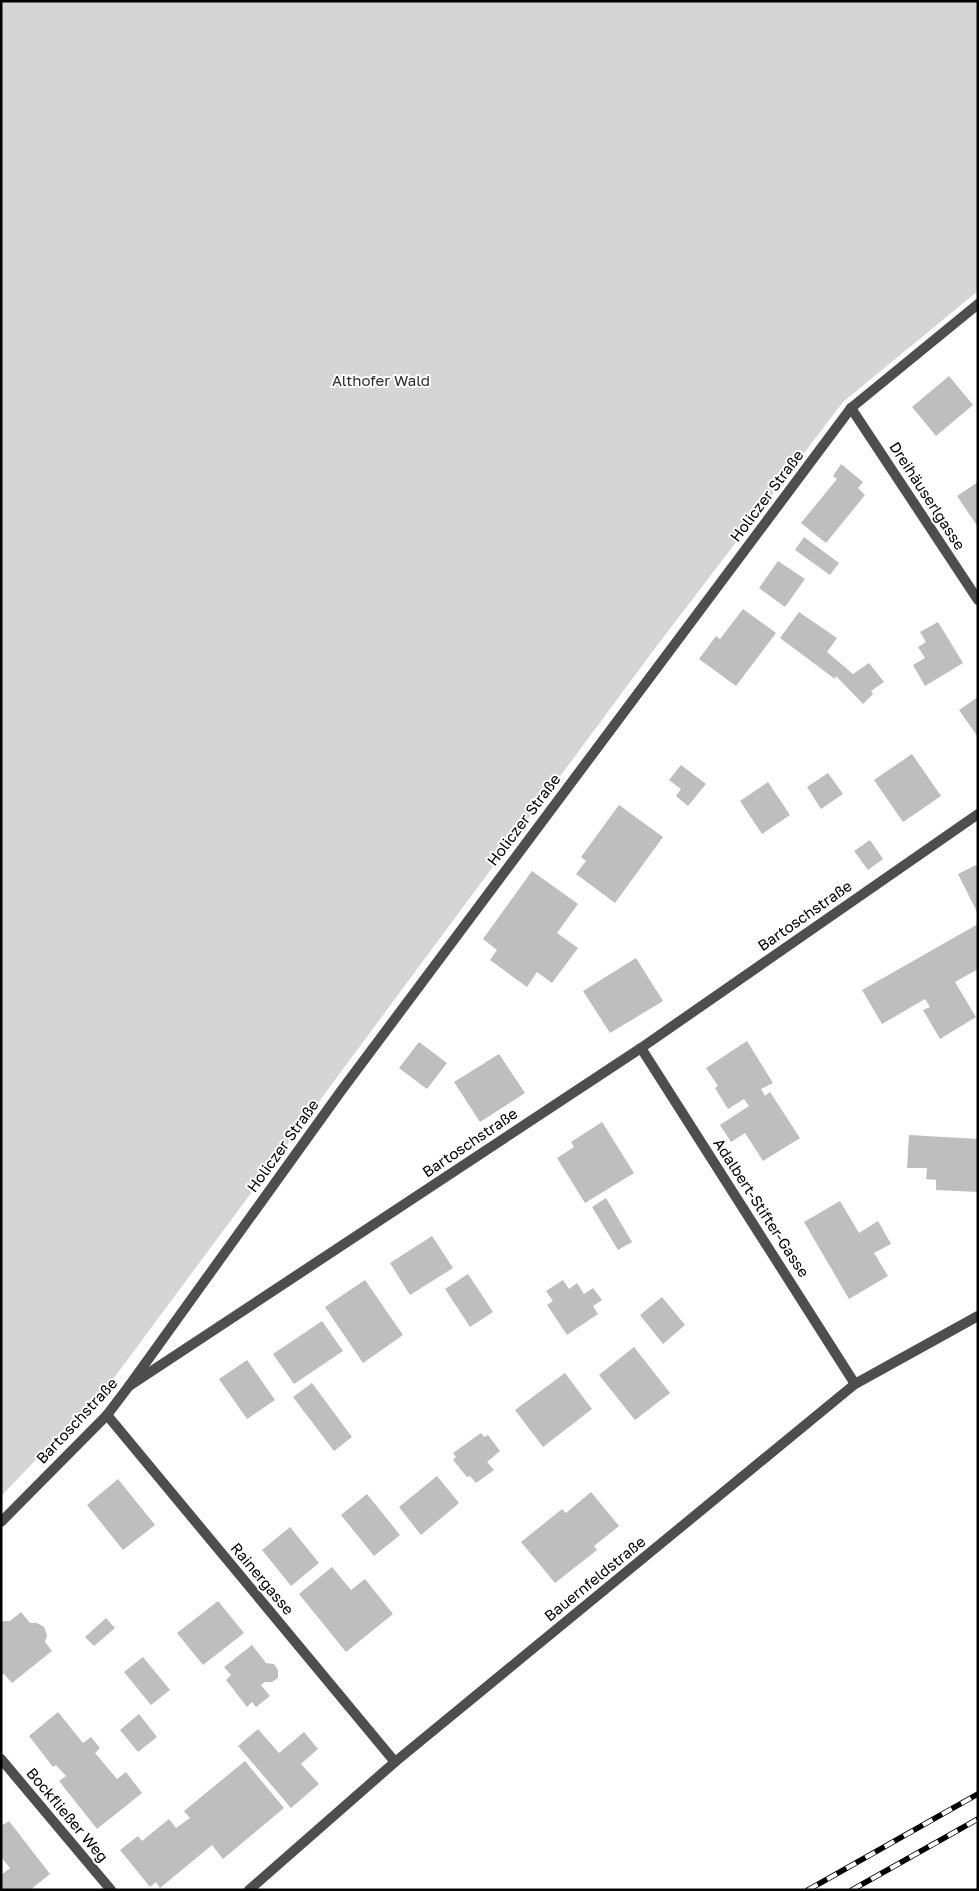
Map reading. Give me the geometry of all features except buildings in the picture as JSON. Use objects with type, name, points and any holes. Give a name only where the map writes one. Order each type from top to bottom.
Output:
[{"type":"street","name":"Holiczer Straße","points":[[129,1386],[341,1092],[851,408],[978,304]]},
{"type":"street","name":"Dreihäuserlgasse","points":[[851,408],[978,600]]},
{"type":"street","name":"Bartoschstraße","points":[[1,1522],[107,1415],[129,1386],[641,1048],[978,814]]},
{"type":"street","name":"Adalbert-Stifter-Gasse","points":[[641,1048],[856,1384]]},
{"type":"street","name":"Bauernfeldstraße","points":[[249,1890],[395,1762],[856,1384],[978,1316]]},
{"type":"street","name":"Rainergasse","points":[[107,1415],[395,1762]]},
{"type":"street","name":"Bockfließer Weg","points":[[1,1759],[111,1890]]},
{"type":"green space","name":"Althofer Wald","points":[[1,1],[978,1],[978,291],[843,402],[653,651],[111,1382],[1,1496]]},
{"type":"railway","points":[[808,1890],[978,1794]]},
{"type":"railway","points":[[852,1890],[978,1819]]}]
